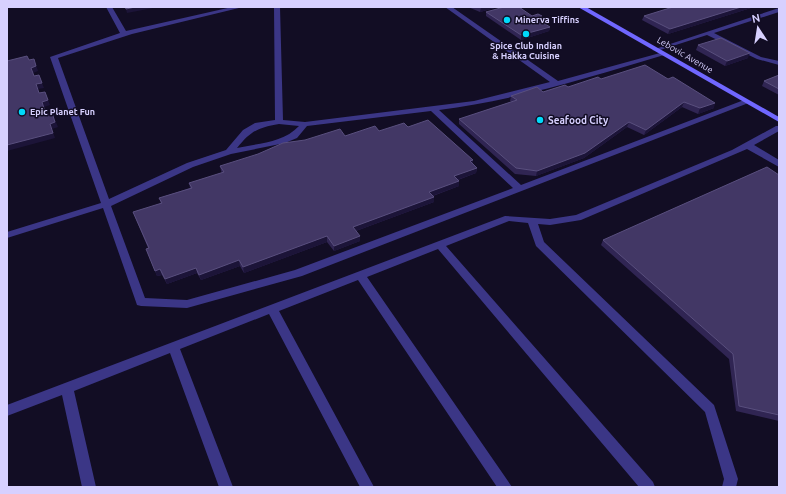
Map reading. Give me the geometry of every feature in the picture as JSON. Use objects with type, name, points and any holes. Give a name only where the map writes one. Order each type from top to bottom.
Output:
[{"type":"street","name":"Lebovic Avenue","points":[[581,7],[779,120]]},
{"type":"lane","points":[[109,7],[124,34]]},
{"type":"lane","points":[[240,7],[124,34],[54,57],[142,302],[187,304],[298,273],[747,102]]},
{"type":"lane","points":[[277,7],[279,122]]},
{"type":"lane","points":[[448,7],[556,83]]},
{"type":"lane","points":[[229,152],[246,132],[258,125],[279,122],[305,124],[474,103],[556,83],[659,52],[708,33],[779,10]]},
{"type":"lane","points":[[708,33],[759,58],[779,63]]},
{"type":"lane","points":[[433,108],[519,188]]},
{"type":"lane","points":[[7,235],[107,204],[190,165],[229,152],[282,141],[294,136],[305,124]]},
{"type":"lane","points":[[7,411],[508,218],[550,222],[578,218],[747,145],[779,128]]},
{"type":"lane","points":[[747,145],[779,164]]},
{"type":"lane","points":[[532,220],[540,244],[710,409],[731,479],[729,487]]},
{"type":"lane","points":[[439,244],[648,487]]},
{"type":"lane","points":[[360,275],[505,487]]},
{"type":"lane","points":[[272,309],[367,487]]},
{"type":"lane","points":[[173,347],[226,487]]},
{"type":"lane","points":[[67,388],[88,487]]},
{"type":"building","points":[[504,7],[519,7],[532,16],[538,14],[542,16],[536,18],[550,27],[521,35],[486,12]]},
{"type":"building","points":[[673,7],[741,7],[670,29],[644,16]]},
{"type":"building","points":[[721,38],[750,53],[727,61],[698,45]]},
{"type":"building","points":[[27,56],[29,60],[34,59],[36,66],[31,68],[34,76],[39,75],[42,83],[36,84],[39,93],[45,92],[48,100],[42,102],[46,115],[52,113],[55,122],[50,124],[53,133],[7,145],[7,61]]},
{"type":"building","points":[[645,65],[668,79],[673,77],[715,103],[700,108],[684,102],[646,130],[629,122],[585,153],[537,171],[516,168],[459,119],[517,100],[511,96],[537,87],[543,92],[565,85],[568,87],[598,77],[601,79]]},
{"type":"building","points":[[779,75],[779,89],[764,81]]},
{"type":"building","points":[[428,120],[473,160],[470,161],[477,168],[454,176],[459,181],[429,192],[434,197],[353,227],[360,236],[334,246],[327,236],[243,267],[239,260],[199,275],[196,268],[165,279],[160,269],[155,271],[146,249],[149,248],[133,212],[162,203],[159,198],[192,188],[189,183],[224,172],[220,166],[258,154],[283,143],[305,140],[340,129],[345,136],[375,126],[379,131],[404,123],[408,127]]},
{"type":"building","points":[[767,167],[779,175],[779,415],[739,406],[733,354],[603,240]]},
{"type":"place","name":"Minerva Tiffins","points":[[507,20]]},
{"type":"place","name":"Spice Club Indian & Hakka Cuisine","points":[[526,34]]},
{"type":"place","name":"Epic Planet Fun","points":[[22,112]]},
{"type":"place","name":"Seafood City","points":[[540,120]]}]
